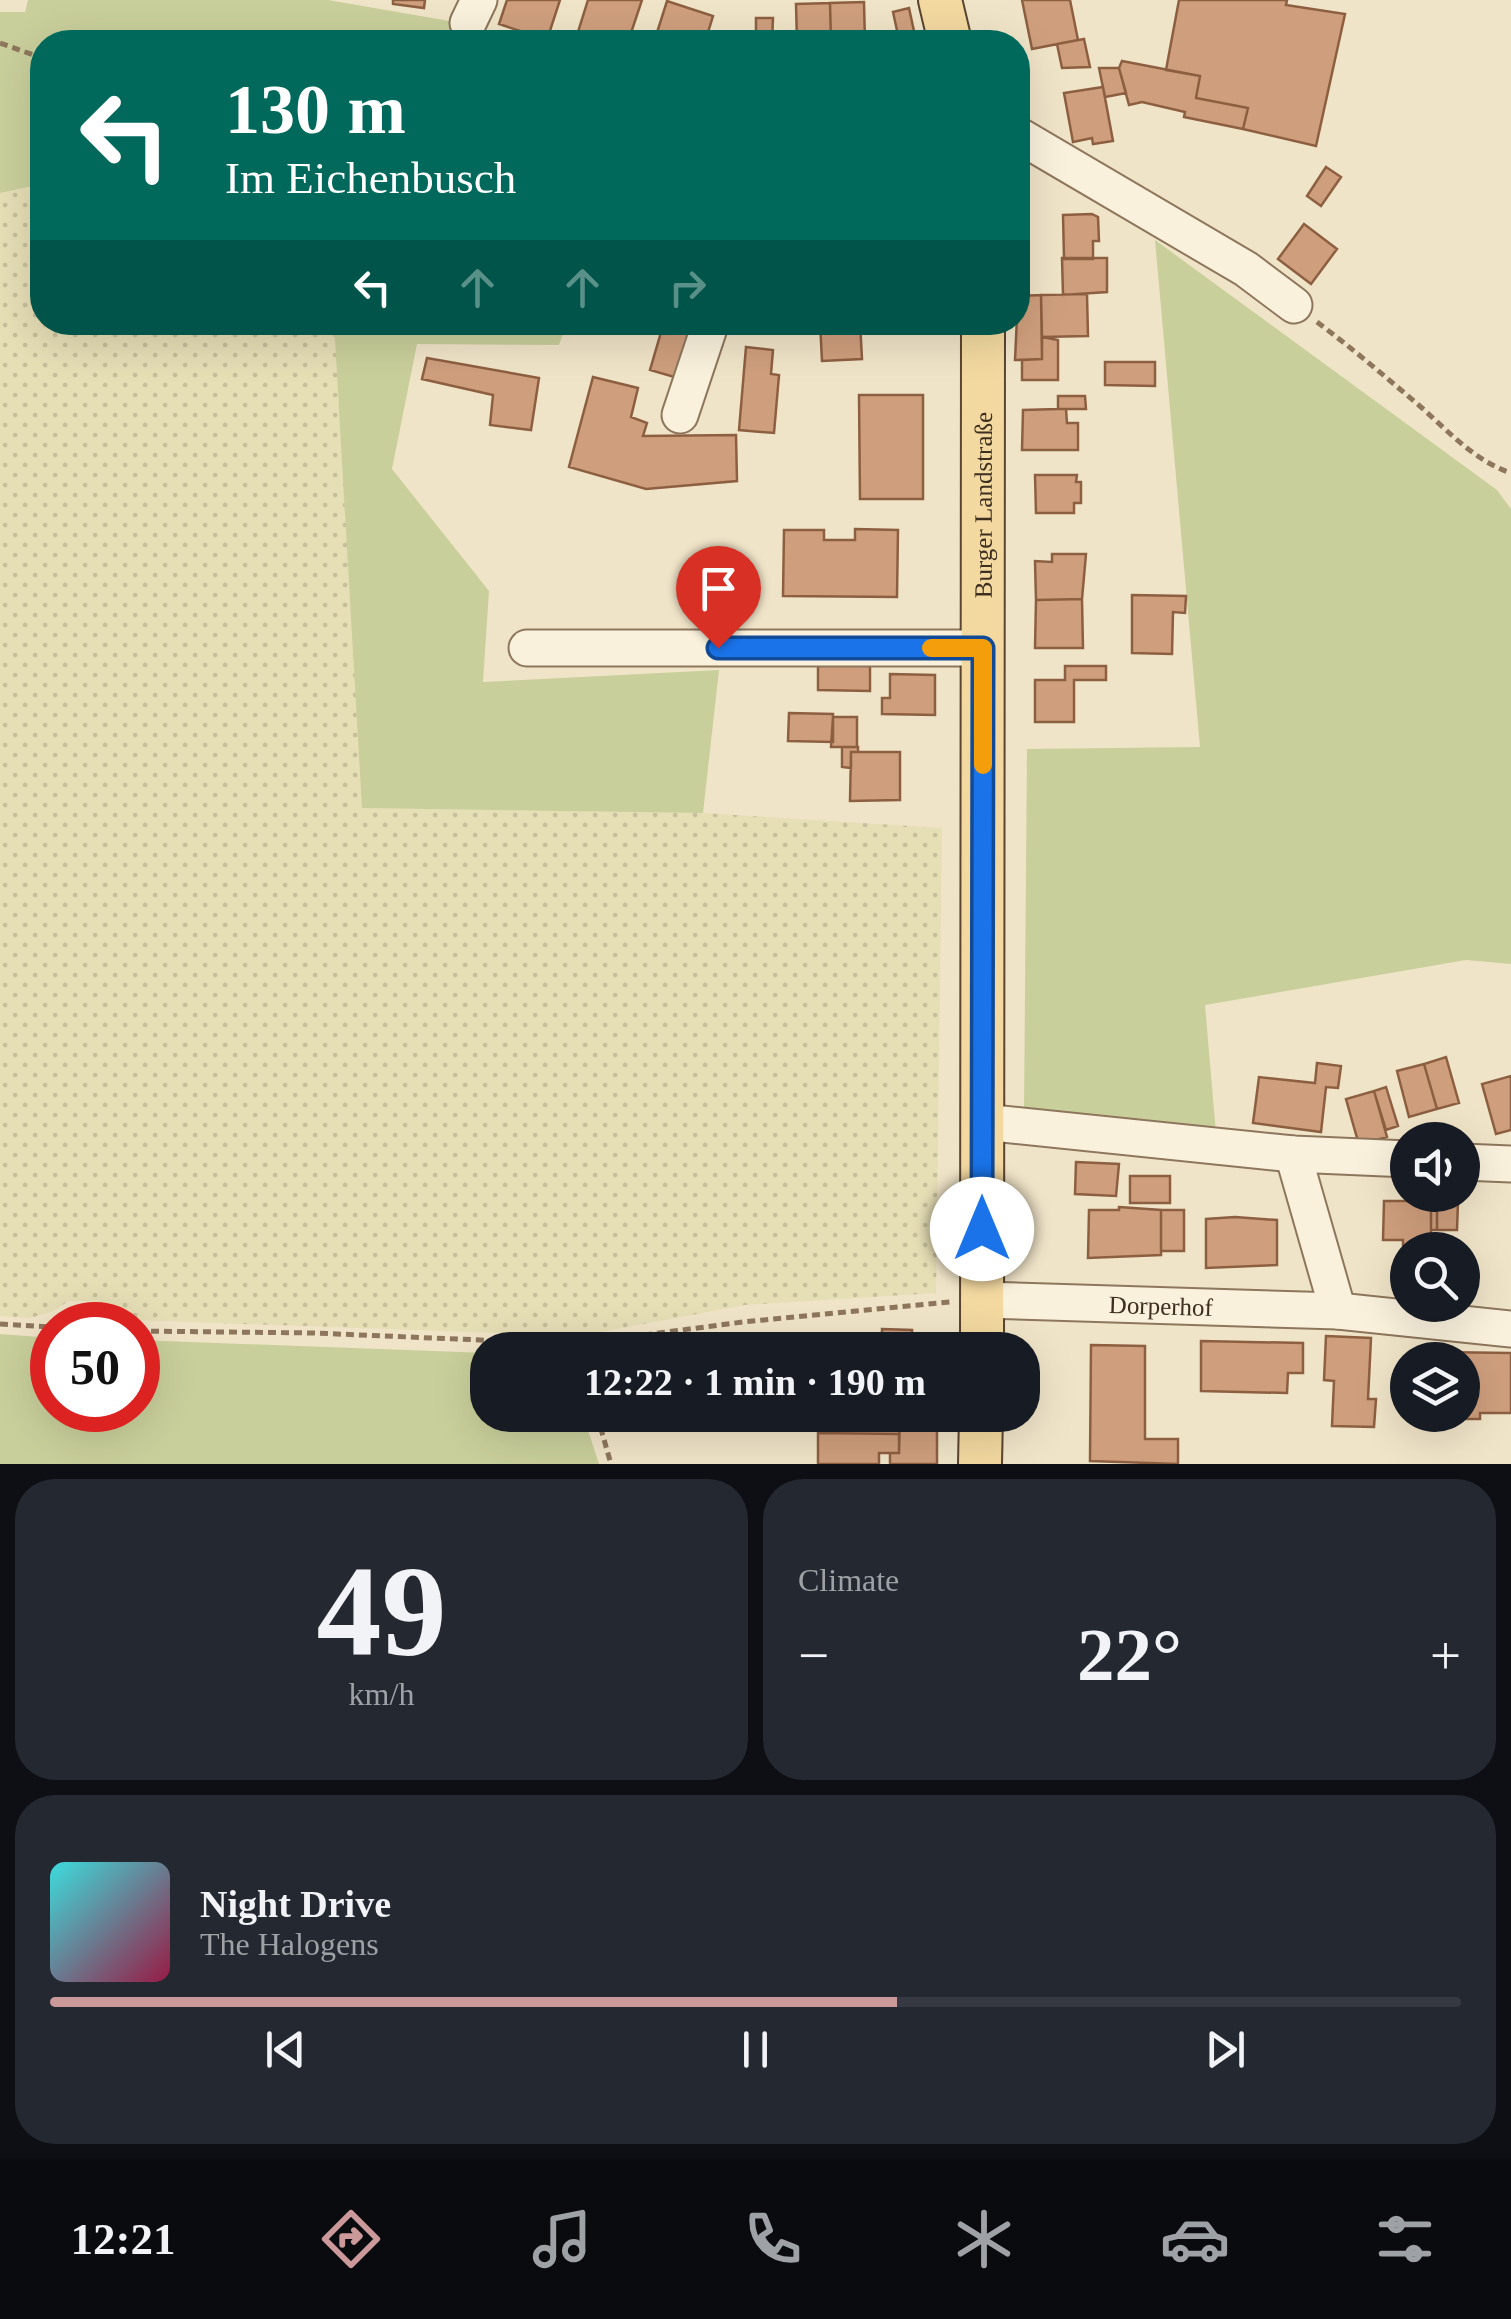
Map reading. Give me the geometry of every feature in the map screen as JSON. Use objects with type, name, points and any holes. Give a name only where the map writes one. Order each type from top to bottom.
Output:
[{"type":"main road","points":[[940,0],[947,30]]},
{"type":"main road","name":"Burger Landstraße","points":[[982,335],[982,1332]]},
{"type":"main road","points":[[980,1464],[981,1432]]},
{"type":"street","points":[[1030,143],[1246,269],[1294,305]]},
{"type":"street","points":[[680,414],[706,335]]},
{"type":"street","points":[[527,648],[983,648]]},
{"type":"street","points":[[983,1122],[1292,1154],[1390,1158]]},
{"type":"street","points":[[1292,1154],[1338,1311]]},
{"type":"street","points":[[1480,1163],[1511,1164]]},
{"type":"street","name":"Dorperhof","points":[[982,1300],[1338,1311],[1511,1329]]},
{"type":"path","points":[[0,42],[30,53]]},
{"type":"path","points":[[1294,305],[1360,354],[1479,458],[1511,473]]},
{"type":"path","points":[[676,1332],[982,1300]]},
{"type":"path","points":[[0,1324],[30,1326]]},
{"type":"path","points":[[160,1331],[314,1333],[470,1341]]},
{"type":"path","points":[[602,1432],[611,1464]]},
{"type":"shaded area","points":[[30,187],[30,335],[335,335],[363,808],[703,813],[942,828],[936,1293],[745,1305],[600,1332],[470,1332],[160,1321],[160,1302],[30,1302],[30,1318],[0,1316],[0,193]]},
{"type":"green space","points":[[28,0],[328,0],[461,23],[457,30],[30,30],[30,187],[0,193],[0,12],[25,12]]},
{"type":"green space","points":[[1155,240],[1497,490],[1511,509],[1511,964],[1466,960],[1205,1005],[1216,1133],[1024,1111],[1027,749],[1200,747]]},
{"type":"green space","points":[[335,335],[563,335],[559,345],[417,344],[392,469],[489,591],[483,682],[719,670],[703,813],[362,808]]},
{"type":"green space","points":[[0,1334],[30,1336],[30,1432],[160,1432],[160,1341],[470,1352],[470,1432],[589,1432],[599,1464],[0,1464]]},
{"type":"building","points":[[393,0],[425,0],[424,8],[393,4]]},
{"type":"building","points":[[507,0],[560,0],[550,30],[517,30],[499,24]]},
{"type":"building","points":[[588,0],[642,0],[632,30],[579,30]]},
{"type":"building","points":[[1022,0],[1070,0],[1078,40],[1032,49]]},
{"type":"building","points":[[1179,0],[1287,0],[1286,5],[1345,14],[1316,146],[1243,129],[1248,108],[1196,98],[1200,76],[1166,70]]},
{"type":"building","points":[[667,1],[713,16],[709,30],[658,30]]},
{"type":"building","points":[[864,2],[865,30],[831,30],[830,3]]},
{"type":"building","points":[[830,3],[831,30],[797,30],[796,4]]},
{"type":"building","points":[[909,8],[914,30],[897,30],[893,12]]},
{"type":"building","points":[[756,18],[773,18],[772,30],[756,30]]},
{"type":"building","points":[[1084,39],[1090,67],[1062,68],[1057,44]]},
{"type":"building","points":[[1122,61],[1200,76],[1196,98],[1248,108],[1243,129],[1184,117],[1185,112],[1142,102],[1129,105],[1119,68]]},
{"type":"building","points":[[1099,68],[1119,68],[1126,93],[1105,97]]},
{"type":"building","points":[[1103,87],[1113,141],[1093,144],[1092,138],[1073,142],[1064,93]]},
{"type":"building","points":[[1326,167],[1341,177],[1321,206],[1307,196]]},
{"type":"building","points":[[1063,215],[1098,217],[1099,241],[1093,241],[1093,259],[1064,259]]},
{"type":"building","points":[[1304,224],[1337,249],[1311,284],[1278,259]]},
{"type":"building","points":[[1062,258],[1107,258],[1107,292],[1063,295]]},
{"type":"building","points":[[1087,294],[1088,336],[1042,337],[1041,295]]},
{"type":"building","points":[[1030,295],[1041,295],[1042,359],[1015,360],[1016,335],[1030,335]]},
{"type":"building","points":[[660,335],[693,335],[681,379],[650,370]]},
{"type":"building","points":[[821,335],[861,335],[862,359],[822,361]]},
{"type":"building","points":[[1042,337],[1058,340],[1058,380],[1022,380],[1022,360],[1042,359]]},
{"type":"building","points":[[746,347],[773,350],[771,374],[779,375],[774,433],[739,430]]},
{"type":"building","points":[[427,358],[539,378],[531,430],[490,425],[493,395],[422,379]]},
{"type":"building","points":[[1105,362],[1155,362],[1155,386],[1105,385]]},
{"type":"building","points":[[593,377],[638,388],[631,417],[647,423],[643,436],[736,435],[737,481],[646,489],[569,467]]},
{"type":"building","points":[[859,395],[923,395],[923,499],[860,499]]},
{"type":"building","points":[[1058,396],[1085,396],[1086,409],[1058,409]]},
{"type":"building","points":[[1066,409],[1067,423],[1078,423],[1078,450],[1022,450],[1023,410]]},
{"type":"building","points":[[1035,475],[1077,475],[1081,503],[1074,503],[1074,513],[1036,513]]},
{"type":"building","points":[[855,529],[898,530],[897,597],[783,596],[784,530],[824,530],[824,540],[855,540]]},
{"type":"building","points":[[1052,554],[1086,554],[1082,599],[1036,600],[1035,561],[1052,562]]},
{"type":"building","points":[[1132,595],[1186,596],[1185,613],[1173,612],[1172,654],[1132,653]]},
{"type":"building","points":[[1082,599],[1083,648],[1035,648],[1036,600]]},
{"type":"building","points":[[818,663],[870,664],[870,691],[818,690]]},
{"type":"building","points":[[1065,666],[1106,666],[1106,680],[1074,680],[1074,722],[1035,722],[1035,680],[1065,680]]},
{"type":"building","points":[[890,674],[935,675],[935,715],[882,714],[882,698],[890,698]]},
{"type":"building","points":[[789,713],[833,714],[833,742],[788,741]]},
{"type":"building","points":[[833,717],[857,717],[857,747],[831,747]]},
{"type":"building","points":[[842,747],[858,747],[858,752],[851,752],[851,768],[842,767]]},
{"type":"building","points":[[851,752],[900,752],[900,800],[850,801]]},
{"type":"building","points":[[1446,1057],[1459,1103],[1437,1109],[1424,1064]]},
{"type":"building","points":[[1317,1063],[1341,1066],[1338,1088],[1326,1087],[1321,1132],[1253,1123],[1259,1077],[1315,1083]]},
{"type":"building","points":[[1424,1064],[1437,1109],[1409,1117],[1397,1071]]},
{"type":"building","points":[[1511,1076],[1511,1130],[1496,1134],[1482,1084]]},
{"type":"building","points":[[1386,1087],[1397,1122],[1390,1122],[1390,1129],[1386,1130],[1374,1091]]},
{"type":"building","points":[[1374,1091],[1387,1137],[1359,1145],[1346,1099]]},
{"type":"building","points":[[1076,1162],[1119,1164],[1116,1196],[1075,1194]]},
{"type":"building","points":[[1130,1176],[1170,1176],[1170,1203],[1130,1203]]},
{"type":"building","points":[[1384,1201],[1390,1201],[1390,1212],[1431,1212],[1431,1232],[1390,1232],[1390,1240],[1383,1240]]},
{"type":"building","points":[[1089,1210],[1161,1210],[1161,1255],[1088,1258]]},
{"type":"building","points":[[1161,1210],[1184,1210],[1184,1251],[1161,1251]]},
{"type":"building","points":[[1431,1212],[1437,1212],[1437,1230],[1431,1230]]},
{"type":"building","points":[[1437,1212],[1458,1212],[1457,1230],[1437,1230]]},
{"type":"building","points":[[1206,1219],[1277,1220],[1277,1265],[1206,1268]]},
{"type":"building","points":[[882,1329],[912,1330],[912,1332]]},
{"type":"building","points":[[1326,1336],[1371,1338],[1368,1399],[1376,1399],[1374,1427],[1332,1426],[1334,1381],[1324,1380]]},
{"type":"building","points":[[1201,1341],[1303,1343],[1303,1373],[1288,1373],[1287,1393],[1201,1391]]},
{"type":"building","points":[[1091,1345],[1145,1346],[1145,1439],[1178,1439],[1178,1464],[1090,1461]]},
{"type":"building","points":[[1480,1353],[1511,1353],[1511,1413],[1480,1413]]},
{"type":"building","points":[[818,1432],[899,1432],[899,1434]]},
{"type":"building","points":[[900,1432],[937,1432],[937,1464],[890,1464],[890,1453],[899,1453]]},
{"type":"building","points":[[818,1433],[899,1434],[899,1453],[879,1453],[879,1464],[818,1464]]},
{"type":"slow traffic","points":[[931,648],[983,648],[983,765]]},
{"type":"route","points":[[718,648],[983,648],[982,1229]]}]
